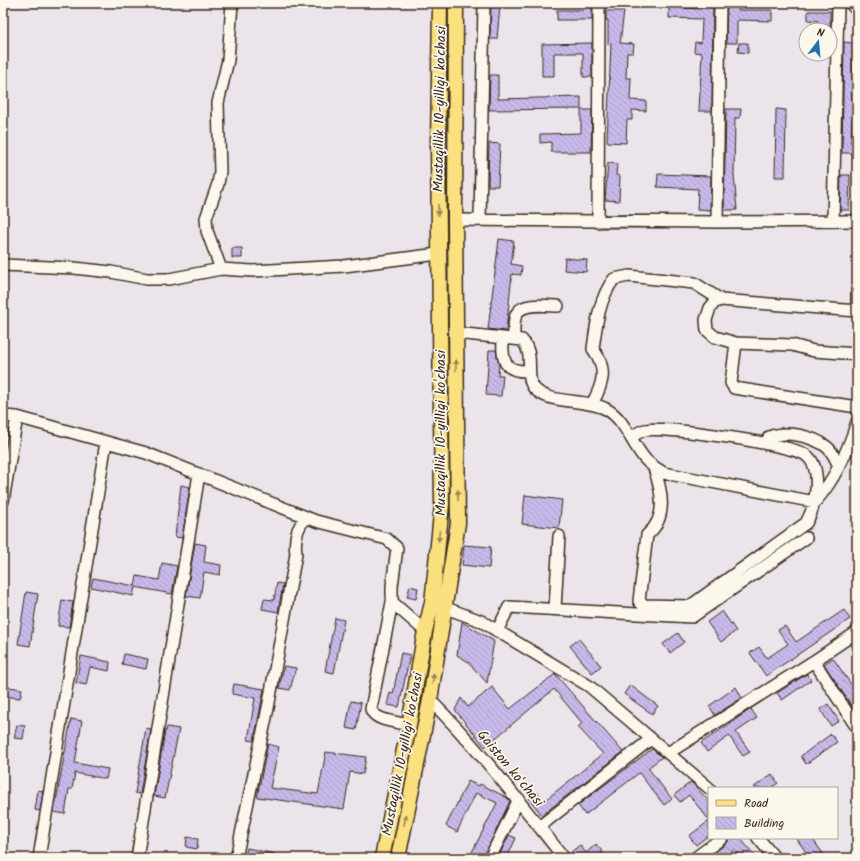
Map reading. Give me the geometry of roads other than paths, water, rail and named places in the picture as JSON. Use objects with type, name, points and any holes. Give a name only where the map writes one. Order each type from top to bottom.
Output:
[{"type":"main road","name":"Mustaqillik 10-yilligi ko'chasi","points":[[398,858],[430,700],[438,605],[442,504],[438,254],[440,3]]},
{"type":"main road","name":"Mustaqillik 10-yilligi ko'chasi","points":[[382,858],[425,631],[438,605],[458,522],[455,220],[456,3]]},
{"type":"street","points":[[221,269],[207,231],[206,218],[218,184],[220,172],[218,103],[228,60],[232,3]]},
{"type":"street","points":[[480,220],[484,3]]},
{"type":"street","points":[[598,222],[599,3]]},
{"type":"street","points":[[717,222],[720,3]]},
{"type":"street","points":[[833,221],[838,3]]},
{"type":"street","points":[[850,3],[857,10]]},
{"type":"street","points":[[455,220],[598,222],[857,221]]},
{"type":"street","points":[[3,265],[74,268],[111,272],[147,279],[169,278],[221,269],[252,271],[344,266],[438,254]]},
{"type":"street","points":[[592,404],[599,391],[602,375],[601,360],[593,349],[595,329],[602,303],[609,285],[614,279],[629,276],[694,283],[721,300]]},
{"type":"street","points":[[857,289],[857,310],[721,300],[715,302],[710,308],[706,320],[707,330],[715,337],[736,343],[792,345],[814,351],[857,354]]},
{"type":"street","points":[[529,371],[511,369],[505,364],[502,356],[517,313],[522,308],[534,306],[558,306]]},
{"type":"street","points":[[456,333],[522,340],[530,351],[529,371],[532,387],[541,395],[592,404],[605,408],[614,415],[631,437],[644,458],[654,468],[664,473],[815,502]]},
{"type":"street","points":[[736,343],[731,382],[734,388],[857,407]]},
{"type":"street","points":[[3,416],[17,417],[146,453],[306,517],[387,539],[397,548],[392,586],[392,602],[371,710],[372,714],[378,717],[408,725]]},
{"type":"street","points":[[3,501],[17,417]]},
{"type":"street","points":[[815,502],[827,488],[839,466],[849,446],[857,422]]},
{"type":"street","points":[[631,437],[644,430],[677,431],[744,439],[790,449],[807,456],[814,469],[816,483],[815,502],[806,523],[690,606],[643,605],[639,601],[647,536],[655,528],[659,521],[662,500],[654,468]]},
{"type":"street","points":[[766,444],[769,437],[777,434],[793,435],[812,440],[827,447],[839,466]]},
{"type":"street","points":[[38,858],[106,442]]},
{"type":"street","points":[[137,858],[199,474]]},
{"type":"street","points":[[236,858],[268,708],[296,554],[294,542],[300,523],[306,517]]},
{"type":"street","points":[[555,609],[559,536]]},
{"type":"street","points":[[497,631],[510,607],[692,618],[806,538]]},
{"type":"street","points":[[392,602],[425,631]]},
{"type":"street","points":[[438,605],[481,621],[589,686],[708,787]]},
{"type":"street","points":[[668,753],[857,632]]},
{"type":"street","points":[[814,660],[857,728]]},
{"type":"street","name":"Gaiston koʻchasi","points":[[430,700],[458,728],[518,799],[564,858]]},
{"type":"street","points":[[539,827],[651,739]]},
{"type":"street","points":[[490,858],[518,799]]},
{"type":"street","points":[[695,858],[721,839]]},
{"type":"street","points":[[759,839],[775,858]]}]
